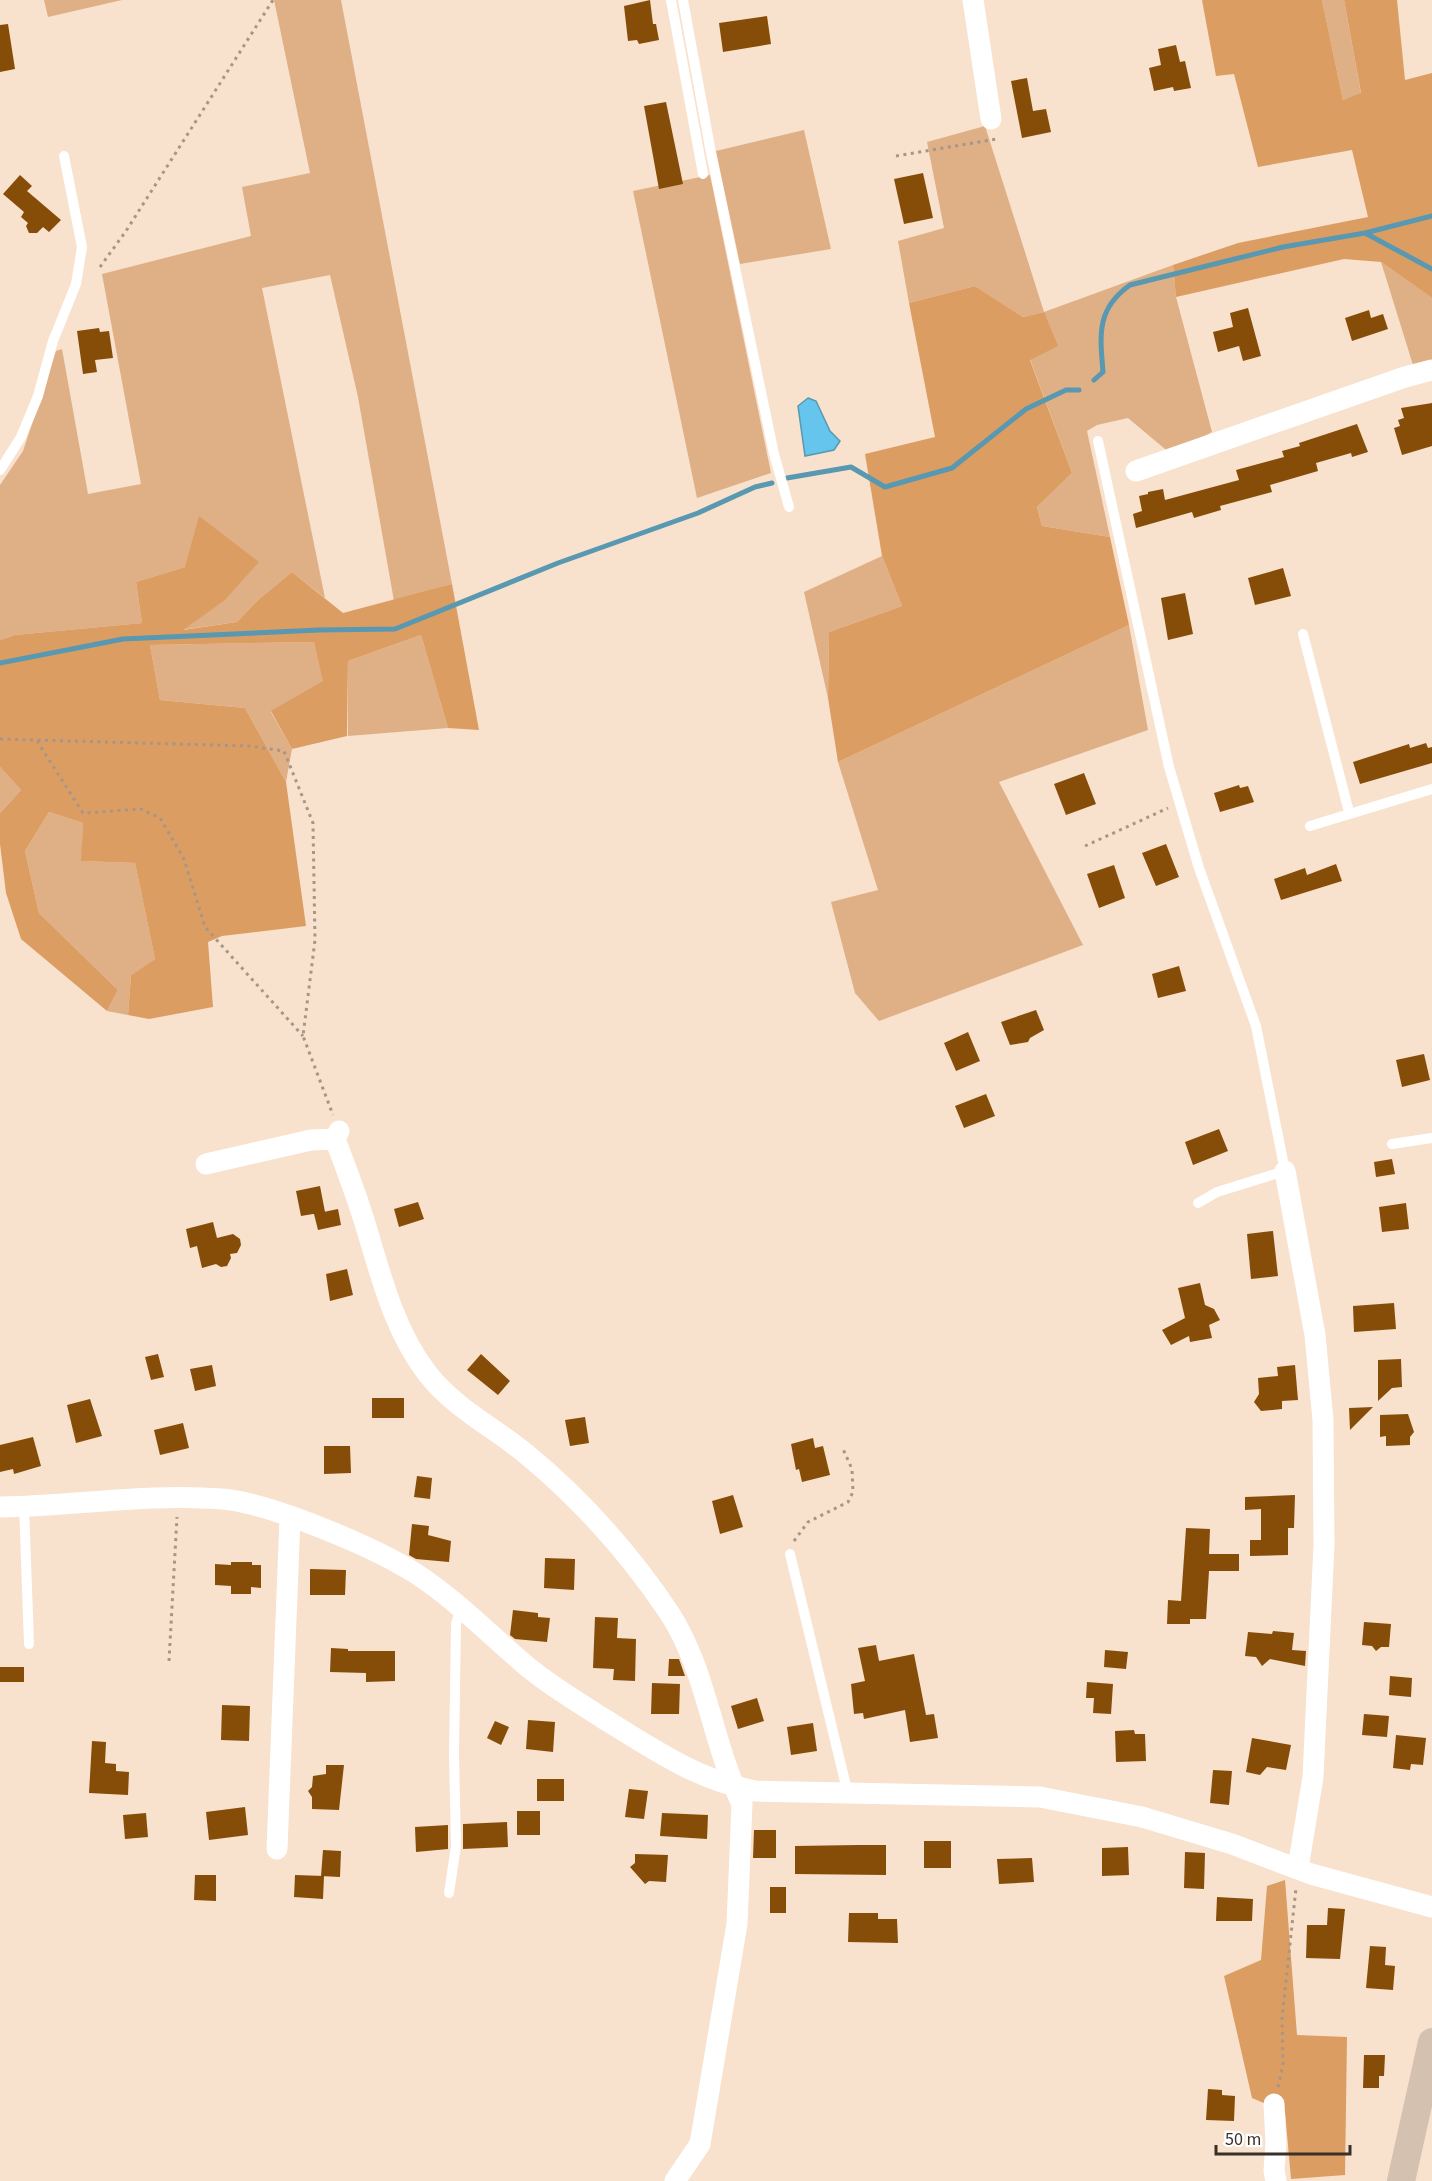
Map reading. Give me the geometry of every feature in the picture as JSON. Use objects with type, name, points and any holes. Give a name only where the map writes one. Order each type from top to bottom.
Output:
[{"type":"main road","points":[[1401,2181],[1432,2042]]},
{"type":"street","points":[[973,0],[991,119]]},
{"type":"street","points":[[1136,471],[1405,376],[1432,370]]},
{"type":"street","points":[[206,1164],[337,1135],[396,1319],[411,1352],[447,1395],[502,1435],[575,1496],[670,1614],[685,1641],[706,1699],[733,1787],[742,1804],[737,1924],[700,2144],[675,2181]]},
{"type":"street","points":[[1285,1171],[1315,1335],[1323,1420],[1324,1545],[1313,1777],[1298,1868]]},
{"type":"street","points":[[0,1507],[178,1497],[225,1499],[259,1507],[290,1518],[369,1550],[413,1572],[461,1608],[525,1665],[575,1701],[689,1771],[733,1787],[755,1791],[1040,1797],[1068,1801],[1182,1828],[1298,1868],[1432,1907]]},
{"type":"street","points":[[277,1849],[290,1518]]},
{"type":"street","points":[[1274,2104],[1276,2181]]},
{"type":"lane","points":[[671,0],[703,174]]},
{"type":"lane","points":[[683,0],[711,153],[774,454],[789,507]]},
{"type":"lane","points":[[0,470],[21,437],[38,396],[53,341],[76,284],[82,248],[64,156]]},
{"type":"lane","points":[[1098,441],[1169,767],[1199,868],[1256,1026],[1285,1171],[1217,1192],[1198,1203]]},
{"type":"lane","points":[[1303,634],[1348,812]]},
{"type":"lane","points":[[1310,826],[1348,812],[1432,789]]},
{"type":"lane","points":[[1392,1144],[1432,1138]]},
{"type":"lane","points":[[24,1505],[29,1644]]},
{"type":"lane","points":[[790,1554],[848,1794]]},
{"type":"lane","points":[[449,1893],[456,1846],[454,1754],[456,1624],[461,1608]]},
{"type":"path","points":[[100,267],[126,231],[273,0]]},
{"type":"path","points":[[896,156],[997,139]]},
{"type":"path","points":[[0,740],[249,746],[284,751],[314,823],[315,940],[303,1036]]},
{"type":"path","points":[[37,741],[83,813],[141,809],[160,818],[184,859],[205,927],[303,1036],[337,1135]]},
{"type":"path","points":[[1085,846],[1180,802]]},
{"type":"path","points":[[790,1554],[794,1541],[808,1522],[848,1502],[852,1492],[852,1469],[843,1449]]},
{"type":"path","points":[[169,1661],[178,1497]]},
{"type":"path","points":[[1274,2104],[1283,2064],[1281,2018],[1298,1868]]},
{"type":"shaded area","points":[[44,0],[122,0],[48,17]]},
{"type":"shaded area","points":[[274,0],[341,0],[452,584],[394,601],[358,397],[330,275],[262,288],[325,598],[292,572],[258,600],[237,622],[181,630],[224,601],[185,567],[136,582],[142,623],[15,635],[0,640],[0,485],[23,451],[56,351],[62,349],[88,494],[141,484],[102,274],[251,236],[242,187],[310,173]]},
{"type":"shaded area","points":[[1202,0],[1322,0],[1343,100],[1361,93],[1344,0],[1397,0],[1405,80],[1432,73],[1432,298],[1381,262],[1344,259],[1176,297],[1173,265],[1238,243],[1368,217],[1352,150],[1258,167],[1234,74],[1216,76]]},
{"type":"shaded area","points":[[1322,0],[1344,0],[1361,94],[1343,100]]},
{"type":"shaded area","points":[[985,126],[1044,312],[1023,317],[975,286],[909,303],[898,241],[944,228],[927,142]]},
{"type":"shaded area","points":[[804,130],[831,249],[740,264],[716,151]]},
{"type":"shaded area","points":[[710,175],[771,473],[697,498],[633,191]]},
{"type":"shaded area","points":[[1381,262],[1432,298],[1432,361],[1413,365]]},
{"type":"shaded area","points":[[1173,265],[1176,297],[1212,432],[1171,454],[1128,418],[1097,425],[1087,431],[1110,537],[1042,526],[1037,507],[1072,473],[1030,359],[1044,312]]},
{"type":"shaded area","points":[[975,286],[1023,317],[1044,312],[1058,346],[1030,360],[1072,473],[1037,507],[1042,526],[1110,537],[1129,625],[838,762],[828,698],[829,632],[902,606],[882,556],[865,454],[935,437],[909,303]]},
{"type":"shaded area","points":[[199,516],[259,562],[224,601],[183,630],[237,622],[258,600],[292,572],[343,613],[452,584],[479,730],[448,728],[421,635],[348,661],[347,736],[292,749],[271,711],[323,681],[314,642],[150,645],[160,700],[245,708],[286,782],[306,926],[222,936],[208,942],[213,1007],[149,1019],[128,1015],[131,975],[155,959],[135,863],[81,861],[83,823],[49,812],[25,851],[39,913],[118,990],[107,1011],[21,939],[6,893],[0,844],[0,813],[21,790],[0,767],[0,640],[15,635],[142,623],[136,582],[185,567]]},
{"type":"shaded area","points":[[882,556],[902,606],[829,632],[828,698],[804,592]]},
{"type":"shaded area","points":[[1129,625],[1148,730],[999,782],[1083,945],[879,1021],[855,993],[831,902],[878,890],[838,762]]},
{"type":"shaded area","points":[[421,635],[448,728],[348,736],[348,661]]},
{"type":"shaded area","points":[[314,642],[324,681],[271,712],[292,749],[286,782],[245,708],[160,700],[150,645]]},
{"type":"shaded area","points":[[0,767],[21,790],[0,813]]},
{"type":"shaded area","points":[[49,812],[83,823],[82,861],[135,863],[155,959],[131,975],[128,1015],[107,1011],[118,990],[39,913],[25,851]]},
{"type":"shaded area","points":[[1285,1880],[1297,2035],[1347,2037],[1345,2175],[1291,2179],[1285,2112],[1252,2098],[1224,1976],[1261,1960],[1267,1886]]},
{"type":"water","points":[[808,398],[816,401],[830,431],[840,441],[834,450],[805,456],[798,406]]},
{"type":"building","points":[[650,0],[653,24],[656,24],[659,40],[639,44],[637,40],[628,41],[624,6]]},
{"type":"building","points":[[767,16],[771,44],[723,52],[719,23]]},
{"type":"building","points":[[8,24],[15,69],[0,72],[0,25]]},
{"type":"building","points":[[1176,45],[1180,62],[1185,61],[1191,88],[1174,91],[1173,87],[1154,91],[1149,68],[1161,65],[1158,49]]},
{"type":"building","points":[[1027,78],[1033,111],[1046,109],[1051,132],[1022,138],[1011,81]]},
{"type":"building","points":[[666,102],[683,184],[659,189],[644,106]]},
{"type":"building","points":[[923,173],[933,218],[904,224],[894,179]]},
{"type":"building","points":[[20,175],[32,186],[27,191],[61,220],[49,232],[43,227],[37,233],[29,233],[26,226],[28,223],[21,217],[24,212],[3,194]]},
{"type":"building","points":[[1248,308],[1261,356],[1243,361],[1239,346],[1218,352],[1213,332],[1233,327],[1230,313]]},
{"type":"building","points":[[1369,310],[1371,318],[1383,314],[1388,329],[1352,341],[1345,318]]},
{"type":"building","points":[[99,328],[100,332],[109,331],[113,358],[95,360],[97,372],[83,374],[77,331]]},
{"type":"building","points":[[1432,403],[1432,446],[1402,455],[1394,428],[1400,426],[1398,420],[1404,418],[1401,408]]},
{"type":"building","points":[[1357,424],[1368,452],[1352,457],[1351,453],[1316,463],[1318,471],[1270,485],[1272,492],[1220,506],[1221,510],[1194,518],[1192,512],[1136,528],[1133,514],[1142,511],[1139,496],[1163,489],[1165,500],[1239,480],[1236,470],[1284,457],[1282,451],[1300,446],[1299,443]]},
{"type":"building","points":[[1283,568],[1291,596],[1255,605],[1248,578]]},
{"type":"building","points":[[1185,593],[1193,634],[1168,640],[1161,598]]},
{"type":"building","points":[[1426,743],[1428,748],[1432,747],[1432,763],[1360,784],[1353,762],[1409,744],[1410,748]]},
{"type":"building","points":[[1084,773],[1096,804],[1066,815],[1054,784]]},
{"type":"building","points":[[1239,785],[1240,788],[1248,786],[1254,802],[1220,812],[1214,793]]},
{"type":"building","points":[[1166,844],[1179,877],[1156,886],[1142,853]]},
{"type":"building","points":[[1336,864],[1342,881],[1281,900],[1274,879],[1305,868],[1307,875]]},
{"type":"building","points":[[1114,865],[1125,898],[1099,908],[1087,874]]},
{"type":"building","points":[[1179,966],[1186,991],[1158,998],[1152,974]]},
{"type":"building","points":[[1036,1010],[1044,1030],[1030,1038],[1028,1042],[1010,1045],[1001,1022]]},
{"type":"building","points":[[968,1032],[980,1061],[956,1071],[944,1043]]},
{"type":"building","points":[[1424,1054],[1430,1080],[1402,1087],[1396,1060]]},
{"type":"building","points":[[986,1094],[995,1116],[964,1128],[955,1106]]},
{"type":"building","points":[[1219,1129],[1228,1151],[1193,1165],[1185,1142]]},
{"type":"building","points":[[1392,1159],[1395,1174],[1376,1177],[1374,1162]]},
{"type":"building","points":[[320,1186],[325,1212],[301,1216],[296,1191]]},
{"type":"building","points":[[418,1202],[424,1219],[399,1227],[394,1209]]},
{"type":"building","points":[[1406,1203],[1409,1229],[1382,1232],[1379,1207]]},
{"type":"building","points":[[338,1209],[341,1225],[318,1230],[314,1214]]},
{"type":"building","points":[[213,1222],[217,1238],[233,1234],[240,1239],[241,1245],[237,1253],[230,1254],[231,1258],[227,1266],[221,1267],[216,1264],[202,1268],[197,1246],[190,1248],[186,1229]]},
{"type":"building","points":[[1273,1231],[1278,1276],[1251,1279],[1247,1234]]},
{"type":"building","points":[[347,1269],[353,1295],[330,1301],[326,1274]]},
{"type":"building","points":[[1200,1283],[1205,1305],[1214,1309],[1220,1320],[1209,1325],[1212,1338],[1190,1342],[1189,1336],[1171,1345],[1162,1330],[1185,1318],[1178,1288]]},
{"type":"building","points":[[1394,1303],[1396,1329],[1354,1332],[1353,1306]]},
{"type":"building","points":[[158,1354],[164,1377],[151,1380],[145,1357]]},
{"type":"building","points":[[481,1354],[510,1381],[498,1395],[467,1370]]},
{"type":"building","points":[[1401,1359],[1402,1387],[1392,1388],[1378,1401],[1378,1360]]},
{"type":"building","points":[[212,1365],[216,1386],[195,1391],[190,1369]]},
{"type":"building","points":[[1295,1365],[1298,1400],[1282,1401],[1282,1409],[1261,1411],[1254,1402],[1259,1394],[1258,1378],[1278,1376],[1277,1367]]},
{"type":"building","points":[[372,1398],[404,1398],[404,1418],[372,1418]]},
{"type":"building","points":[[90,1399],[102,1436],[76,1443],[67,1405]]},
{"type":"building","points":[[1373,1407],[1350,1430],[1349,1408]]},
{"type":"building","points":[[1408,1414],[1414,1432],[1410,1437],[1410,1445],[1386,1446],[1386,1436],[1380,1437],[1380,1415]]},
{"type":"building","points":[[585,1417],[589,1443],[570,1446],[565,1420]]},
{"type":"building","points":[[183,1423],[189,1448],[160,1455],[154,1430]]},
{"type":"building","points":[[33,1437],[41,1466],[14,1474],[13,1469],[0,1472],[0,1445]]},
{"type":"building","points":[[813,1438],[815,1448],[823,1446],[830,1475],[802,1482],[799,1469],[796,1470],[791,1444]]},
{"type":"building","points":[[324,1446],[350,1446],[351,1473],[324,1474]]},
{"type":"building","points":[[417,1476],[432,1478],[430,1499],[414,1497]]},
{"type":"building","points":[[733,1495],[743,1527],[720,1534],[712,1501]]},
{"type":"building","points":[[1295,1495],[1294,1528],[1288,1528],[1288,1555],[1250,1556],[1250,1540],[1261,1540],[1261,1509],[1245,1510],[1245,1497]]},
{"type":"building","points":[[412,1524],[429,1526],[428,1535],[451,1541],[449,1562],[416,1559],[409,1555]]},
{"type":"building","points":[[1186,1528],[1210,1529],[1209,1554],[1239,1554],[1239,1571],[1209,1571],[1206,1619],[1190,1619],[1190,1624],[1167,1624],[1168,1600],[1181,1601]]},
{"type":"building","points":[[545,1558],[575,1559],[574,1590],[544,1588]]},
{"type":"building","points":[[231,1562],[252,1562],[252,1565],[261,1565],[261,1588],[251,1587],[251,1594],[231,1594],[231,1586],[215,1585],[215,1564],[231,1565]]},
{"type":"building","points":[[310,1569],[346,1570],[345,1595],[310,1595]]},
{"type":"building","points":[[513,1610],[538,1613],[538,1617],[550,1618],[547,1642],[515,1639],[510,1635]]},
{"type":"building","points":[[595,1617],[618,1618],[617,1638],[636,1639],[635,1681],[613,1680],[614,1669],[593,1668]]},
{"type":"building","points":[[1364,1622],[1391,1624],[1389,1647],[1381,1647],[1376,1651],[1372,1646],[1362,1645]]},
{"type":"building","points":[[1273,1631],[1294,1633],[1292,1650],[1306,1651],[1305,1666],[1270,1659],[1262,1666],[1256,1657],[1245,1656],[1248,1632],[1272,1634]]},
{"type":"building","points":[[876,1645],[879,1661],[914,1654],[926,1715],[934,1714],[938,1738],[910,1742],[905,1710],[864,1719],[863,1713],[854,1714],[851,1684],[865,1681],[858,1648]]},
{"type":"building","points":[[331,1648],[348,1649],[348,1651],[395,1651],[395,1681],[366,1682],[366,1673],[330,1672]]},
{"type":"building","points":[[1105,1650],[1128,1652],[1126,1669],[1104,1667]]},
{"type":"building","points":[[669,1659],[679,1659],[685,1676],[668,1676]]},
{"type":"building","points":[[0,1667],[24,1667],[24,1682],[0,1682]]},
{"type":"building","points":[[1390,1676],[1412,1678],[1411,1697],[1389,1695]]},
{"type":"building","points":[[1087,1682],[1113,1684],[1111,1714],[1093,1713],[1094,1698],[1086,1698]]},
{"type":"building","points":[[652,1683],[680,1684],[679,1714],[651,1714]]},
{"type":"building","points":[[757,1698],[764,1721],[738,1729],[731,1706]]},
{"type":"building","points":[[222,1705],[250,1706],[249,1741],[221,1740]]},
{"type":"building","points":[[1364,1714],[1389,1716],[1387,1737],[1362,1735]]},
{"type":"building","points":[[528,1720],[555,1722],[553,1752],[526,1749]]},
{"type":"building","points":[[495,1721],[509,1727],[501,1745],[487,1738]]},
{"type":"building","points":[[813,1723],[817,1751],[791,1755],[787,1727]]},
{"type":"building","points":[[1134,1730],[1135,1734],[1145,1734],[1146,1761],[1116,1762],[1115,1731]]},
{"type":"building","points":[[1396,1735],[1426,1738],[1423,1765],[1411,1764],[1410,1770],[1393,1768]]},
{"type":"building","points":[[1252,1738],[1291,1745],[1286,1770],[1267,1767],[1260,1775],[1246,1772]]},
{"type":"building","points":[[92,1741],[106,1742],[105,1763],[116,1764],[116,1771],[129,1772],[128,1795],[89,1793]]},
{"type":"building","points":[[326,1765],[344,1765],[339,1810],[312,1809],[312,1797],[308,1791],[312,1787],[313,1776],[326,1774]]},
{"type":"building","points":[[1213,1770],[1232,1771],[1229,1805],[1210,1803]]},
{"type":"building","points":[[537,1779],[564,1779],[564,1801],[537,1801]]},
{"type":"building","points":[[629,1789],[648,1791],[644,1819],[625,1817]]},
{"type":"building","points":[[245,1807],[248,1835],[209,1840],[206,1812]]},
{"type":"building","points":[[517,1811],[540,1811],[540,1835],[517,1835]]},
{"type":"building","points":[[146,1813],[148,1837],[125,1839],[123,1815]]},
{"type":"building","points":[[662,1813],[708,1815],[707,1839],[660,1836]]},
{"type":"building","points":[[507,1822],[508,1847],[463,1849],[463,1824]]},
{"type":"building","points":[[448,1825],[448,1849],[416,1852],[415,1827]]},
{"type":"building","points":[[754,1830],[776,1830],[776,1858],[753,1858]]},
{"type":"building","points":[[924,1841],[951,1841],[951,1868],[924,1868]]},
{"type":"building","points":[[886,1845],[886,1875],[795,1874],[795,1846]]},
{"type":"building","points":[[1128,1847],[1129,1875],[1102,1876],[1102,1848]]},
{"type":"building","points":[[323,1850],[341,1851],[340,1877],[321,1876]]},
{"type":"building","points":[[1185,1852],[1205,1853],[1204,1889],[1184,1888]]},
{"type":"building","points":[[635,1854],[668,1855],[666,1882],[649,1881],[645,1884],[630,1867],[635,1863]]},
{"type":"building","points":[[1032,1858],[1034,1882],[999,1884],[997,1859]]},
{"type":"building","points":[[195,1875],[216,1875],[216,1901],[194,1900]]},
{"type":"building","points":[[295,1875],[324,1876],[323,1899],[294,1897]]},
{"type":"building","points":[[770,1887],[786,1887],[786,1913],[770,1913]]},
{"type":"building","points":[[1217,1897],[1253,1899],[1252,1921],[1216,1921]]},
{"type":"building","points":[[1328,1908],[1345,1909],[1340,1959],[1306,1958],[1307,1925],[1327,1925]]},
{"type":"building","points":[[849,1913],[878,1913],[878,1919],[897,1919],[898,1943],[848,1942]]},
{"type":"building","points":[[1370,1946],[1386,1947],[1385,1965],[1395,1966],[1393,1990],[1366,1988]]},
{"type":"building","points":[[1364,2055],[1385,2055],[1384,2076],[1379,2076],[1379,2088],[1363,2088]]},
{"type":"building","points":[[1208,2089],[1222,2090],[1222,2095],[1235,2096],[1234,2121],[1206,2120]]},
{"type":"waterway","points":[[1094,380],[1103,372],[1101,335],[1106,313],[1119,294],[1130,285],[1283,247],[1365,233],[1432,216]]},
{"type":"waterway","points":[[1365,233],[1432,269]]},
{"type":"waterway","points":[[787,478],[851,467],[885,487],[952,468],[1026,409],[1066,390],[1079,390]]},
{"type":"waterway","points":[[0,663],[123,639],[395,629],[558,563],[698,513],[755,487],[772,483]]}]
